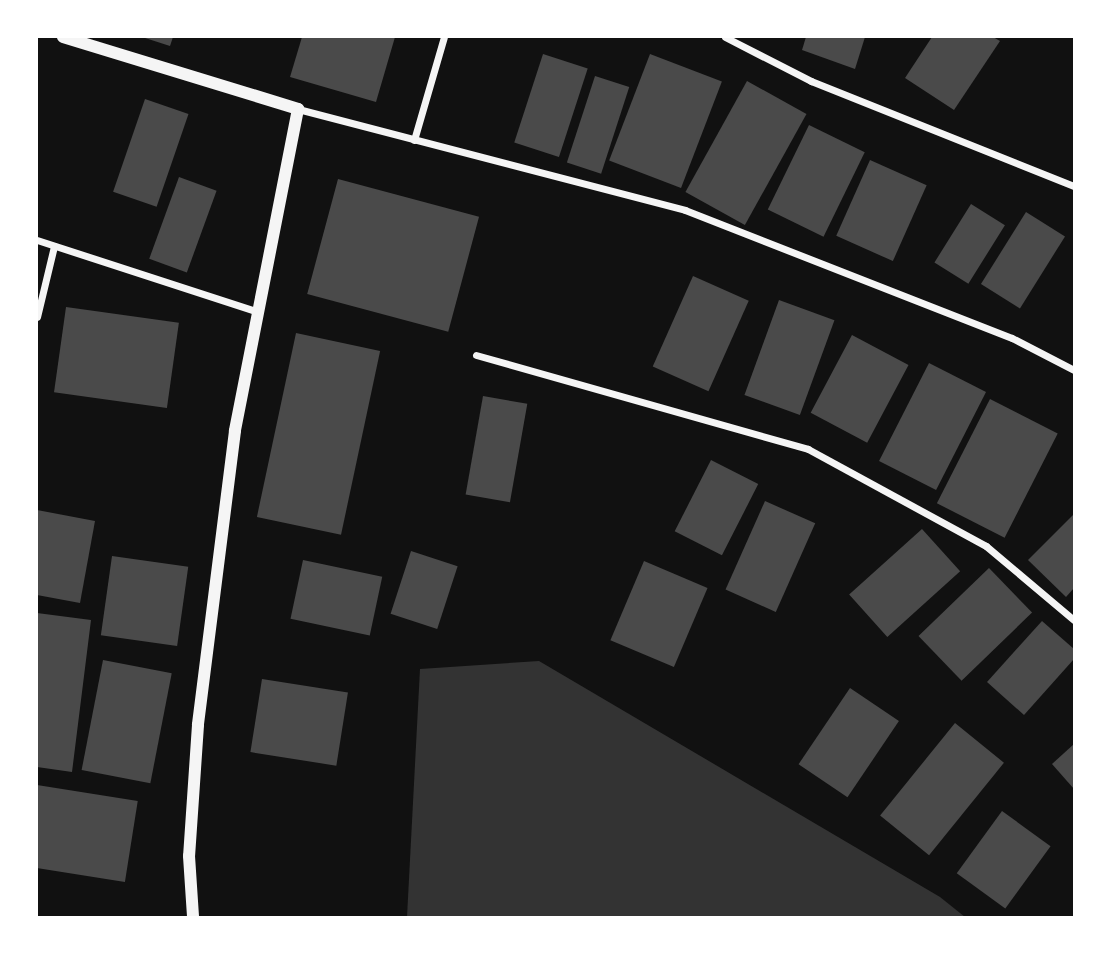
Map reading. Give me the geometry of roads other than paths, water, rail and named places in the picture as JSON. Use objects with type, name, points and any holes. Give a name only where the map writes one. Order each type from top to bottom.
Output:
[{"type":"street","points":[[63,37],[298,109],[685,210],[1012,338],[1074,370]]},
{"type":"street","points":[[414,140],[444,37]]},
{"type":"street","points":[[725,37],[811,81],[1074,186]]},
{"type":"street","points":[[193,917],[190,856],[198,725],[235,431],[298,109]]},
{"type":"street","points":[[37,240],[258,312]]},
{"type":"street","points":[[37,317],[54,246]]},
{"type":"street","points":[[476,355],[808,449],[986,546],[1074,620]]}]
